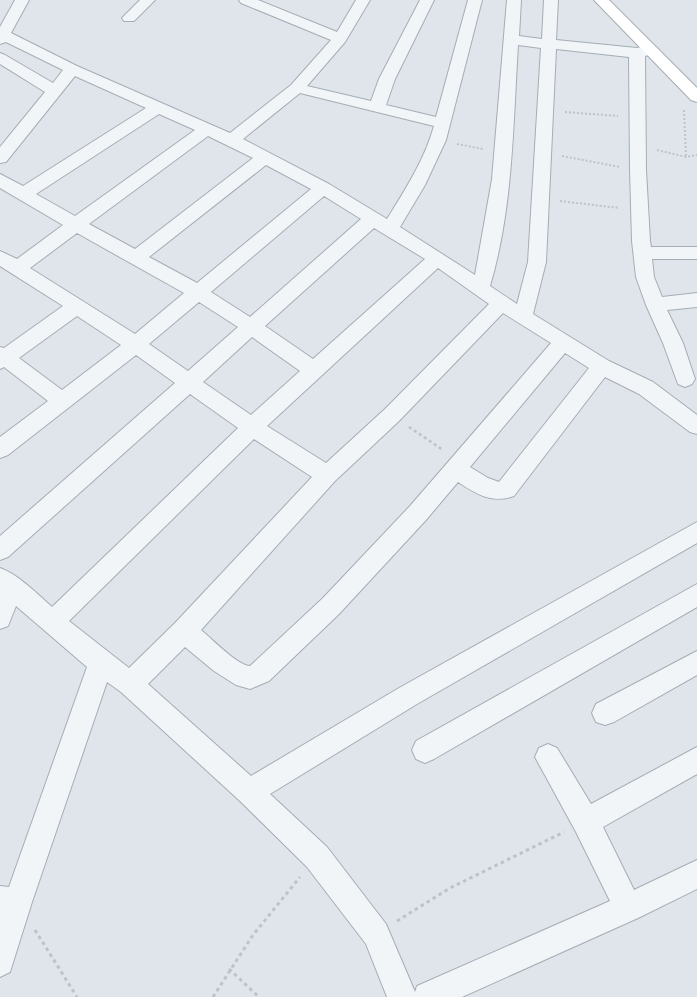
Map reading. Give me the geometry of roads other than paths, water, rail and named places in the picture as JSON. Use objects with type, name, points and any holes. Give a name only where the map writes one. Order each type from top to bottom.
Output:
[{"type":"main road","points":[[601,0],[644,51],[684,83],[697,97]]},
{"type":"street","points":[[22,0],[1,36],[72,69],[208,128],[265,156],[323,188],[390,228],[437,258],[501,303],[523,315],[602,366],[646,388],[697,426]]},
{"type":"street","points":[[129,18],[148,0]]},
{"type":"street","points":[[246,0],[340,39]]},
{"type":"street","points":[[232,140],[297,88],[340,39],[362,0]]},
{"type":"street","points":[[377,107],[387,78],[427,0]]},
{"type":"street","points":[[390,228],[416,185],[438,140],[476,0]]},
{"type":"street","points":[[480,288],[488,265],[501,179],[514,0]]},
{"type":"street","points":[[523,315],[537,262],[551,0]]},
{"type":"street","points":[[511,40],[644,51],[636,117],[642,253],[648,288],[691,378],[646,388]]},
{"type":"street","points":[[0,58],[54,90]]},
{"type":"street","points":[[0,158],[72,69]]},
{"type":"street","points":[[297,88],[442,123]]},
{"type":"street","points":[[23,194],[158,107]]},
{"type":"street","points":[[17,268],[78,225],[208,128]]},
{"type":"street","points":[[135,258],[265,156]]},
{"type":"street","points":[[0,180],[197,292],[254,327],[262,335],[315,371]]},
{"type":"street","points":[[0,449],[135,345],[323,188]]},
{"type":"street","points":[[0,550],[189,382],[254,327],[374,218]]},
{"type":"street","points":[[642,253],[697,253]]},
{"type":"street","points":[[0,256],[135,345],[252,427],[327,475]]},
{"type":"street","points":[[52,622],[252,427],[437,258]]},
{"type":"street","points":[[655,305],[697,300]]},
{"type":"street","points":[[130,684],[184,631],[327,475],[392,415],[501,303]]},
{"type":"street","points":[[62,401],[2,358],[77,306]]},
{"type":"street","points":[[184,631],[229,667],[245,677],[258,675],[331,606],[418,513],[564,341]]},
{"type":"street","points":[[458,466],[492,491],[501,492],[506,490],[530,461],[602,366]]},
{"type":"street","points":[[249,792],[408,696],[697,532]]},
{"type":"street","points":[[6,583],[101,663],[130,684],[318,857],[376,934],[404,996],[628,908],[697,874]]},
{"type":"street","points":[[0,618],[6,583]]},
{"type":"street","points":[[424,750],[697,595]]},
{"type":"street","points":[[604,713],[697,662]]},
{"type":"street","points":[[0,962],[9,901],[101,663]]},
{"type":"street","points":[[548,757],[586,822],[628,908]]},
{"type":"street","points":[[586,822],[697,760]]}]
